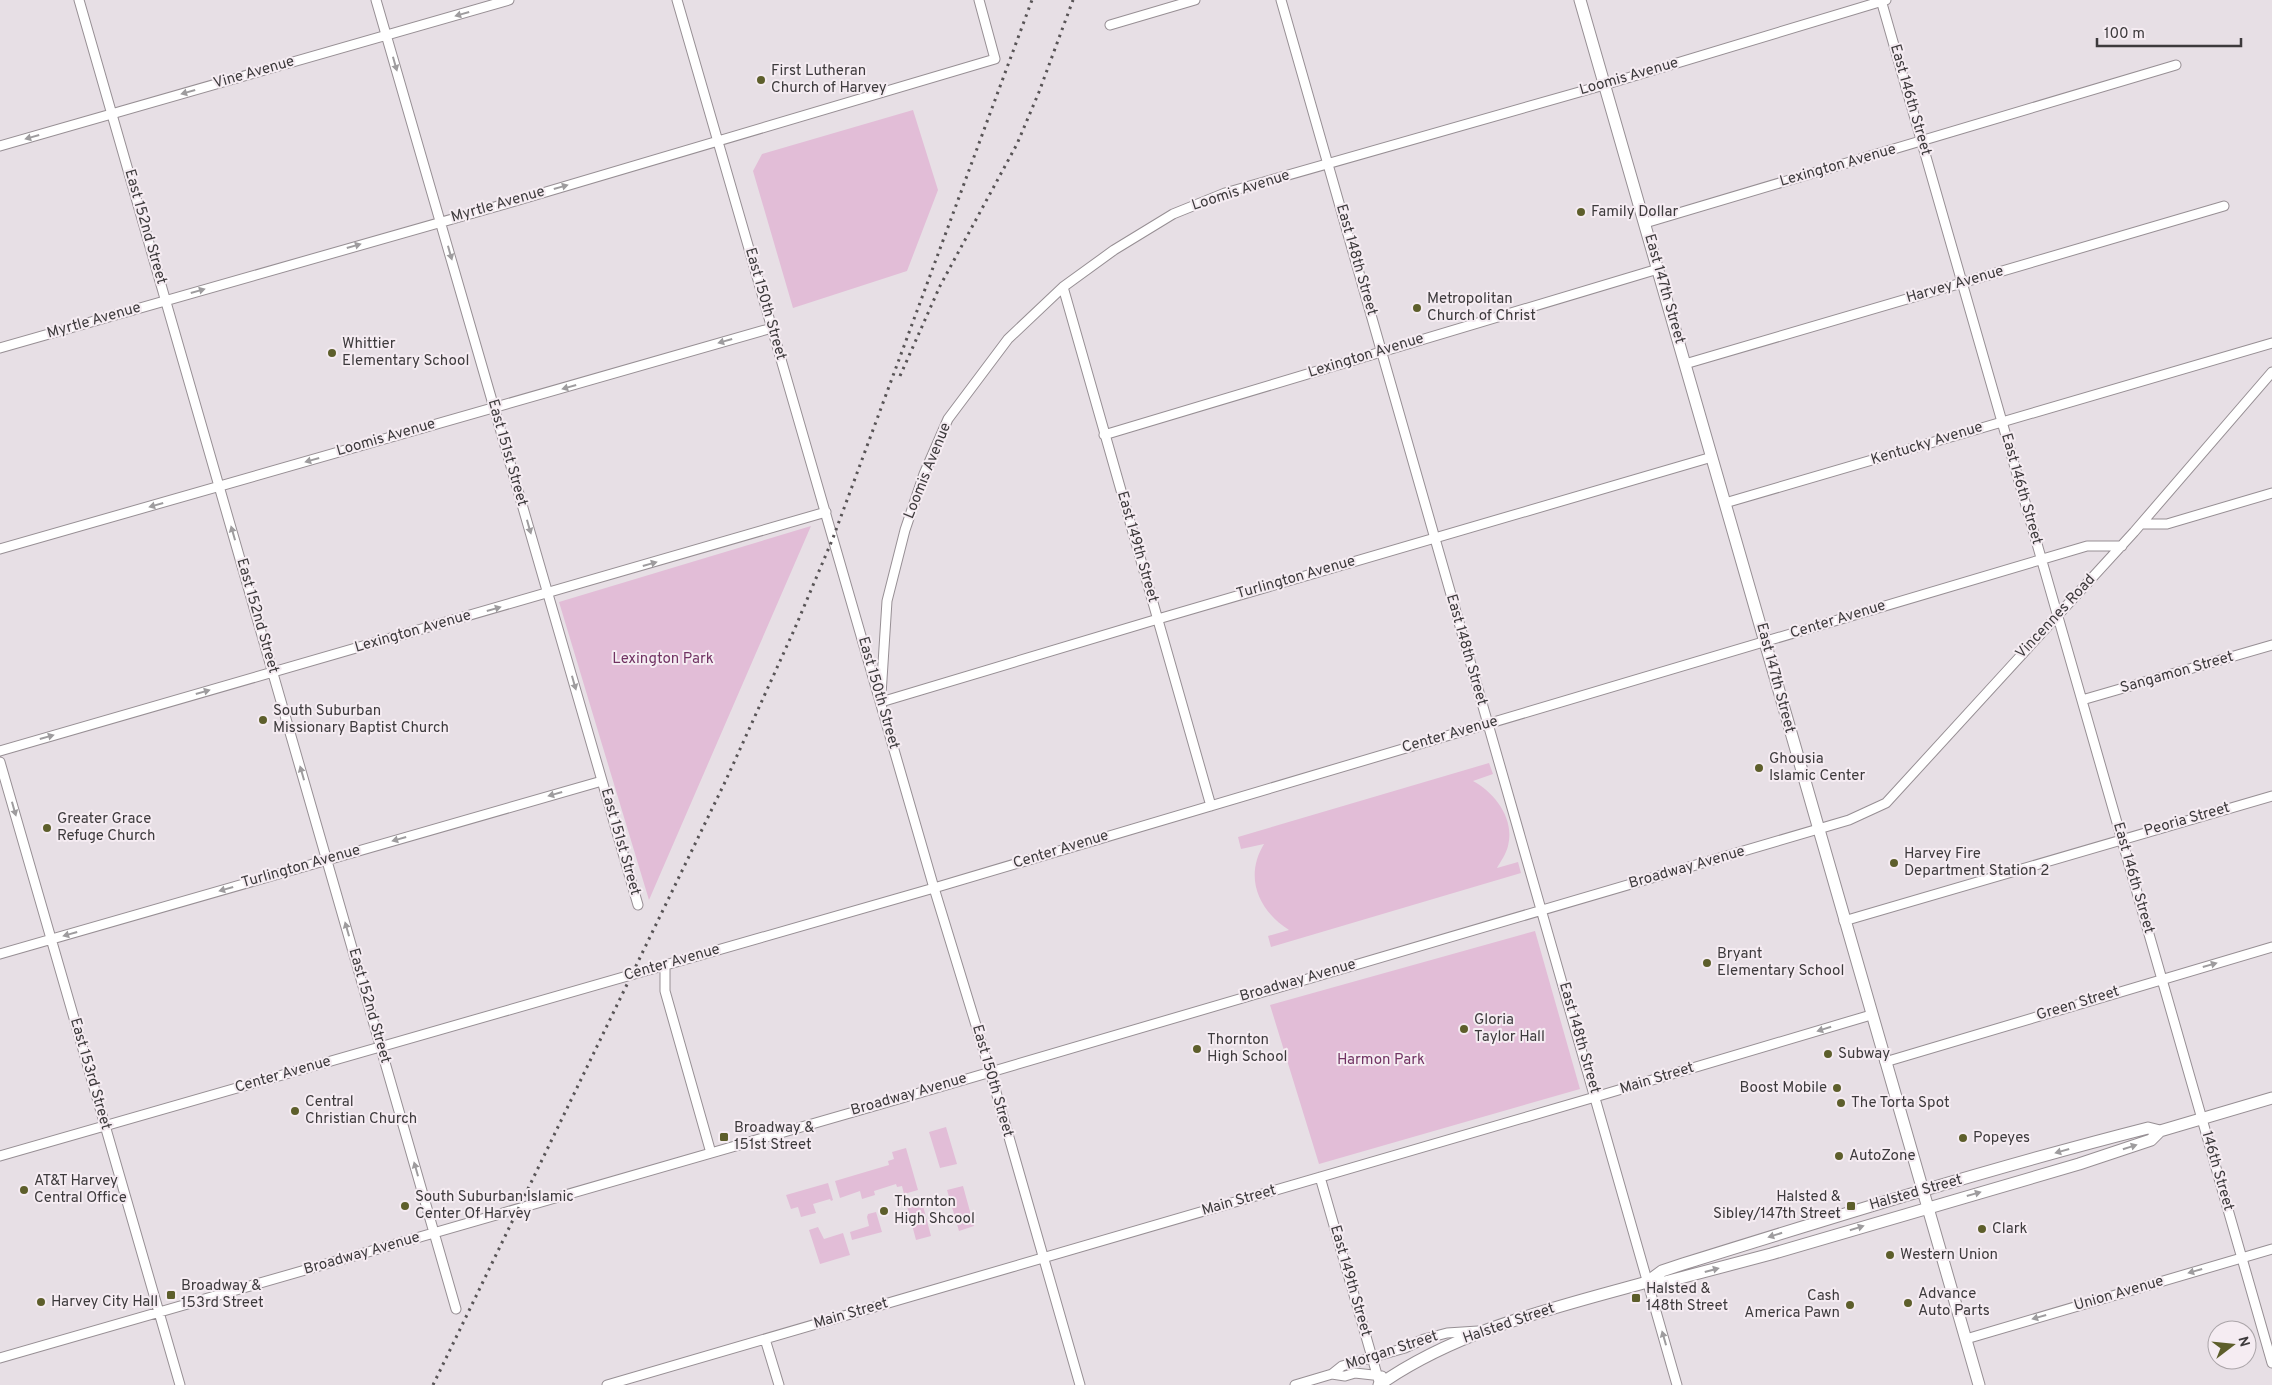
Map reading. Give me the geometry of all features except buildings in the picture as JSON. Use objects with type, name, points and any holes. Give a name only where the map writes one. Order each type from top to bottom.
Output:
[{"type":"main road","name":"East 147th Street","points":[[1580,0],[1765,642],[1817,830],[1979,1385]]},
{"type":"main road","name":"Halsted Street","points":[[1379,1383],[1442,1348],[1484,1330],[1647,1282],[1665,1282],[1771,1254],[2145,1142],[2151,1140],[2160,1131],[2272,1098]]},
{"type":"main road","name":"Halsted Street","points":[[1647,1282],[1662,1271],[1682,1264],[1922,1191],[2140,1130],[2148,1128],[2160,1131]]},
{"type":"street","name":"East 152nd Street","points":[[79,0],[456,1309]]},
{"type":"street","name":"East 151st Street","points":[[376,0],[638,906]]},
{"type":"street","name":"Vine Avenue","points":[[0,146],[509,0]]},
{"type":"street","name":"East 150th Street","points":[[677,0],[1080,1385]]},
{"type":"street","name":"Myrtle Avenue","points":[[0,348],[995,59],[979,0]]},
{"type":"street","points":[[1110,25],[1196,0]]},
{"type":"street","name":"East 148th Street","points":[[1281,0],[1329,164],[1433,538],[1542,910],[1677,1385]]},
{"type":"street","name":"Loomis Avenue","points":[[881,702],[887,601],[905,530],[924,474],[948,419],[1008,339],[1063,288],[1114,250],[1173,214],[1225,193],[1604,85],[1883,0]]},
{"type":"street","name":"East 146th Street","points":[[1883,0],[1921,141],[2163,978]]},
{"type":"street","name":"Lexington Avenue","points":[[1645,223],[2176,66]]},
{"type":"street","name":"Harvey Avenue","points":[[1685,364],[2224,206]]},
{"type":"street","name":"Lexington Avenue","points":[[1104,435],[1658,269]]},
{"type":"street","name":"East 149th Street","points":[[1063,288],[1211,806]]},
{"type":"street","name":"Loomis Avenue","points":[[0,549],[772,328]]},
{"type":"street","name":"Kentucky Avenue","points":[[1725,503],[2272,342]]},
{"type":"street","name":"Vincennes Road","points":[[1817,830],[1850,820],[1886,803],[2122,546],[2272,372]]},
{"type":"street","name":"Turlington Avenue","points":[[881,702],[1712,457]]},
{"type":"street","points":[[2141,524],[2167,524],[2272,493]]},
{"type":"street","name":"Lexington Avenue","points":[[0,751],[826,512]]},
{"type":"street","name":"Center Avenue","points":[[0,1156],[934,888],[2087,546],[2122,546]]},
{"type":"street","name":"Sangamon Street","points":[[2082,700],[2272,645]]},
{"type":"street","name":"East 153rd Street","points":[[0,762],[180,1385]]},
{"type":"street","name":"Turlington Avenue","points":[[0,954],[602,781]]},
{"type":"street","name":"Peoria Street","points":[[1844,921],[2272,796]]},
{"type":"street","name":"Broadway Avenue","points":[[0,1358],[711,1153],[1817,830]]},
{"type":"street","name":"Green Street","points":[[1885,1062],[2272,947]]},
{"type":"street","points":[[665,965],[665,991],[711,1153]]},
{"type":"street","name":"146th Street","points":[[2163,978],[2272,1363]]},
{"type":"street","name":"Main Street","points":[[607,1385],[1871,1015]]},
{"type":"street","name":"East 149th Street","points":[[1320,1177],[1379,1383]]},
{"type":"street","name":"Union Avenue","points":[[1966,1339],[2272,1249]]},
{"type":"street","name":"Morgan Street","points":[[1295,1385],[1332,1374],[1342,1366],[1447,1333],[1484,1330]]},
{"type":"street","points":[[765,1339],[779,1385]]},
{"type":"street","name":"Morgan Street","points":[[1332,1374],[1345,1376],[1355,1373],[1379,1383]]},
{"type":"green space","points":[[913,110],[938,190],[907,271],[793,308],[753,171],[762,154]]},
{"type":"green space","name":"Lexington Park","points":[[811,526],[649,900],[559,602]]},
{"type":"green space","points":[[1489,763],[1493,774],[1473,781],[1489,792],[1496,800],[1509,826],[1508,846],[1497,868],[1518,862],[1521,873],[1271,947],[1268,936],[1289,930],[1269,913],[1257,892],[1255,869],[1258,856],[1264,844],[1241,849],[1238,837]]},
{"type":"green space","name":"Harmon Park","points":[[1535,931],[1580,1089],[1319,1164],[1270,1005]]},
{"type":"green space","points":[[946,1127],[957,1164],[940,1168],[929,1132]]},
{"type":"green space","points":[[906,1148],[918,1190],[904,1194],[902,1186],[897,1187],[896,1184],[874,1191],[875,1195],[862,1199],[860,1191],[840,1198],[835,1181],[889,1165],[888,1161],[894,1159],[892,1152]]},
{"type":"green space","points":[[828,1183],[833,1200],[831,1201],[830,1199],[813,1204],[816,1213],[801,1217],[798,1207],[791,1209],[786,1195]]},
{"type":"green space","points":[[963,1186],[974,1226],[959,1231],[947,1190]]},
{"type":"green space","points":[[921,1198],[931,1236],[916,1240],[906,1202]]},
{"type":"green space","points":[[876,1212],[882,1232],[852,1240],[850,1232],[869,1226],[868,1214]]},
{"type":"green space","points":[[818,1227],[824,1239],[843,1233],[850,1255],[820,1264],[809,1230]]},
{"type":"railway","points":[[433,1385],[726,780],[795,628],[833,538],[1032,0]]},
{"type":"railway","points":[[900,376],[940,286],[1017,144],[1039,92],[1073,0]]},
{"type":"place","name":"First Lutheran Church of Harvey","points":[[761,80]]},
{"type":"place","name":"Family Dollar","points":[[1581,212]]},
{"type":"place","name":"Metropolitan Church of Christ","points":[[1417,308]]},
{"type":"place","name":"Whittier Elementary School","points":[[332,353]]},
{"type":"place","name":"South Suburban Missionary Baptist Church","points":[[263,720]]},
{"type":"place","name":"Ghousia Islamic Center","points":[[1759,768]]},
{"type":"place","name":"Greater Grace Refuge Church","points":[[47,828]]},
{"type":"place","name":"Harvey Fire Department Station 2","points":[[1894,863]]},
{"type":"place","name":"Bryant Elementary School","points":[[1707,963]]},
{"type":"place","name":"Gloria Taylor Hall","points":[[1464,1029]]},
{"type":"place","name":"Thornton High School","points":[[1197,1049]]},
{"type":"place","name":"Subway","points":[[1828,1054]]},
{"type":"place","name":"Boost Mobile","points":[[1837,1088]]},
{"type":"place","name":"The Torta Spot","points":[[1841,1103]]},
{"type":"place","name":"Central Christian Church","points":[[295,1111]]},
{"type":"place","name":"Broadway & 151st Street","points":[[724,1137]]},
{"type":"place","name":"Popeyes","points":[[1963,1138]]},
{"type":"place","name":"AutoZone","points":[[1839,1156]]},
{"type":"place","name":"AT&T Harvey Central Office","points":[[24,1190]]},
{"type":"place","name":"South Suburban Islamic Center Of Harvey","points":[[405,1206]]},
{"type":"place","name":"Halsted & Sibley/147th Street","points":[[1851,1206]]},
{"type":"place","name":"Thornton High Shcool","points":[[884,1211]]},
{"type":"place","name":"Clark","points":[[1982,1229]]},
{"type":"place","name":"Western Union","points":[[1890,1255]]},
{"type":"place","name":"Broadway & 153rd Street","points":[[171,1295]]},
{"type":"place","name":"Halsted & 148th Street","points":[[1636,1298]]},
{"type":"place","name":"Harvey City Hall","points":[[41,1302]]},
{"type":"place","name":"Advance Auto Parts","points":[[1908,1303]]},
{"type":"place","name":"Cash America Pawn","points":[[1850,1305]]}]
